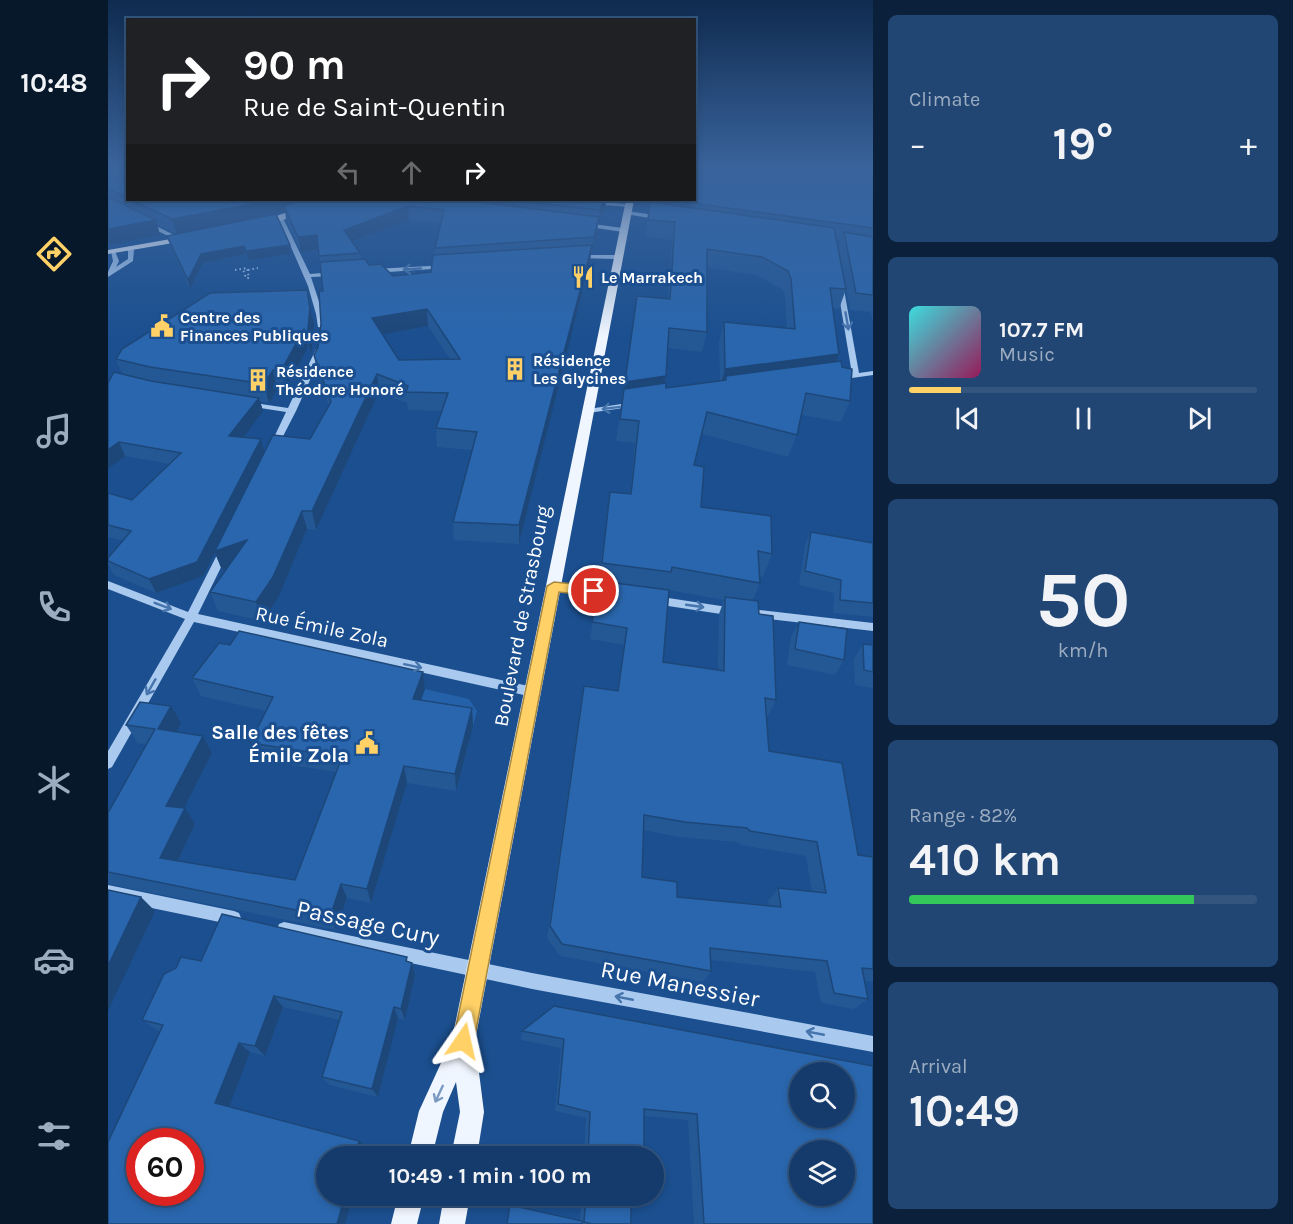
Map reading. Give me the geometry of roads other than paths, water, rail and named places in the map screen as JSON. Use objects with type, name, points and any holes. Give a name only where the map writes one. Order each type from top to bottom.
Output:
[{"type":"main road","points":[[250,225],[262,222]]},
{"type":"main road","name":"Boulevard de Strasbourg","points":[[422,1146],[431,1111],[463,1041],[625,222]]},
{"type":"main road","points":[[111,255],[196,236]]},
{"type":"main road","name":"Boulevard de Strasbourg","points":[[463,1041],[472,1112],[466,1146]]},
{"type":"main road","points":[[404,1224],[408,1206]]},
{"type":"main road","points":[[452,1224],[455,1206]]},
{"type":"street","points":[[144,222],[180,240]]},
{"type":"street","points":[[282,222],[321,315],[321,333]]},
{"type":"street","points":[[580,225],[623,230]]},
{"type":"street","points":[[109,274],[131,260],[134,249]]},
{"type":"street","points":[[109,274],[116,261],[111,255]]},
{"type":"street","points":[[570,258],[617,257]]},
{"type":"street","points":[[366,272],[450,266]]},
{"type":"street","points":[[306,276],[343,273]]},
{"type":"street","points":[[840,280],[856,375]]},
{"type":"street","points":[[271,454],[315,364],[321,342]]},
{"type":"street","points":[[833,378],[873,373]]},
{"type":"street","points":[[237,402],[292,411]]},
{"type":"street","points":[[588,411],[639,404]]},
{"type":"street","points":[[108,763],[191,617],[229,540]]},
{"type":"street","name":"Rue Émile Zola","points":[[108,585],[191,617],[533,692]]},
{"type":"street","points":[[554,586],[617,594]]},
{"type":"street","points":[[641,598],[873,627]]},
{"type":"street","points":[[108,892],[248,921]]},
{"type":"street","name":"Passage Cury","points":[[271,926],[477,969]]},
{"type":"street","name":"Rue Manessier","points":[[477,969],[873,1044]]},
{"type":"place","name":"Le Marrakech","points":[[583,277]]},
{"type":"place","name":"Centre des Finances Publiques","points":[[162,326]]},
{"type":"place","name":"Résidence Les Glycines","points":[[515,369]]},
{"type":"place","name":"Résidence Théodore Honoré","points":[[258,380]]},
{"type":"place","name":"Salle des fêtes Émile Zola","points":[[367,743]]}]
